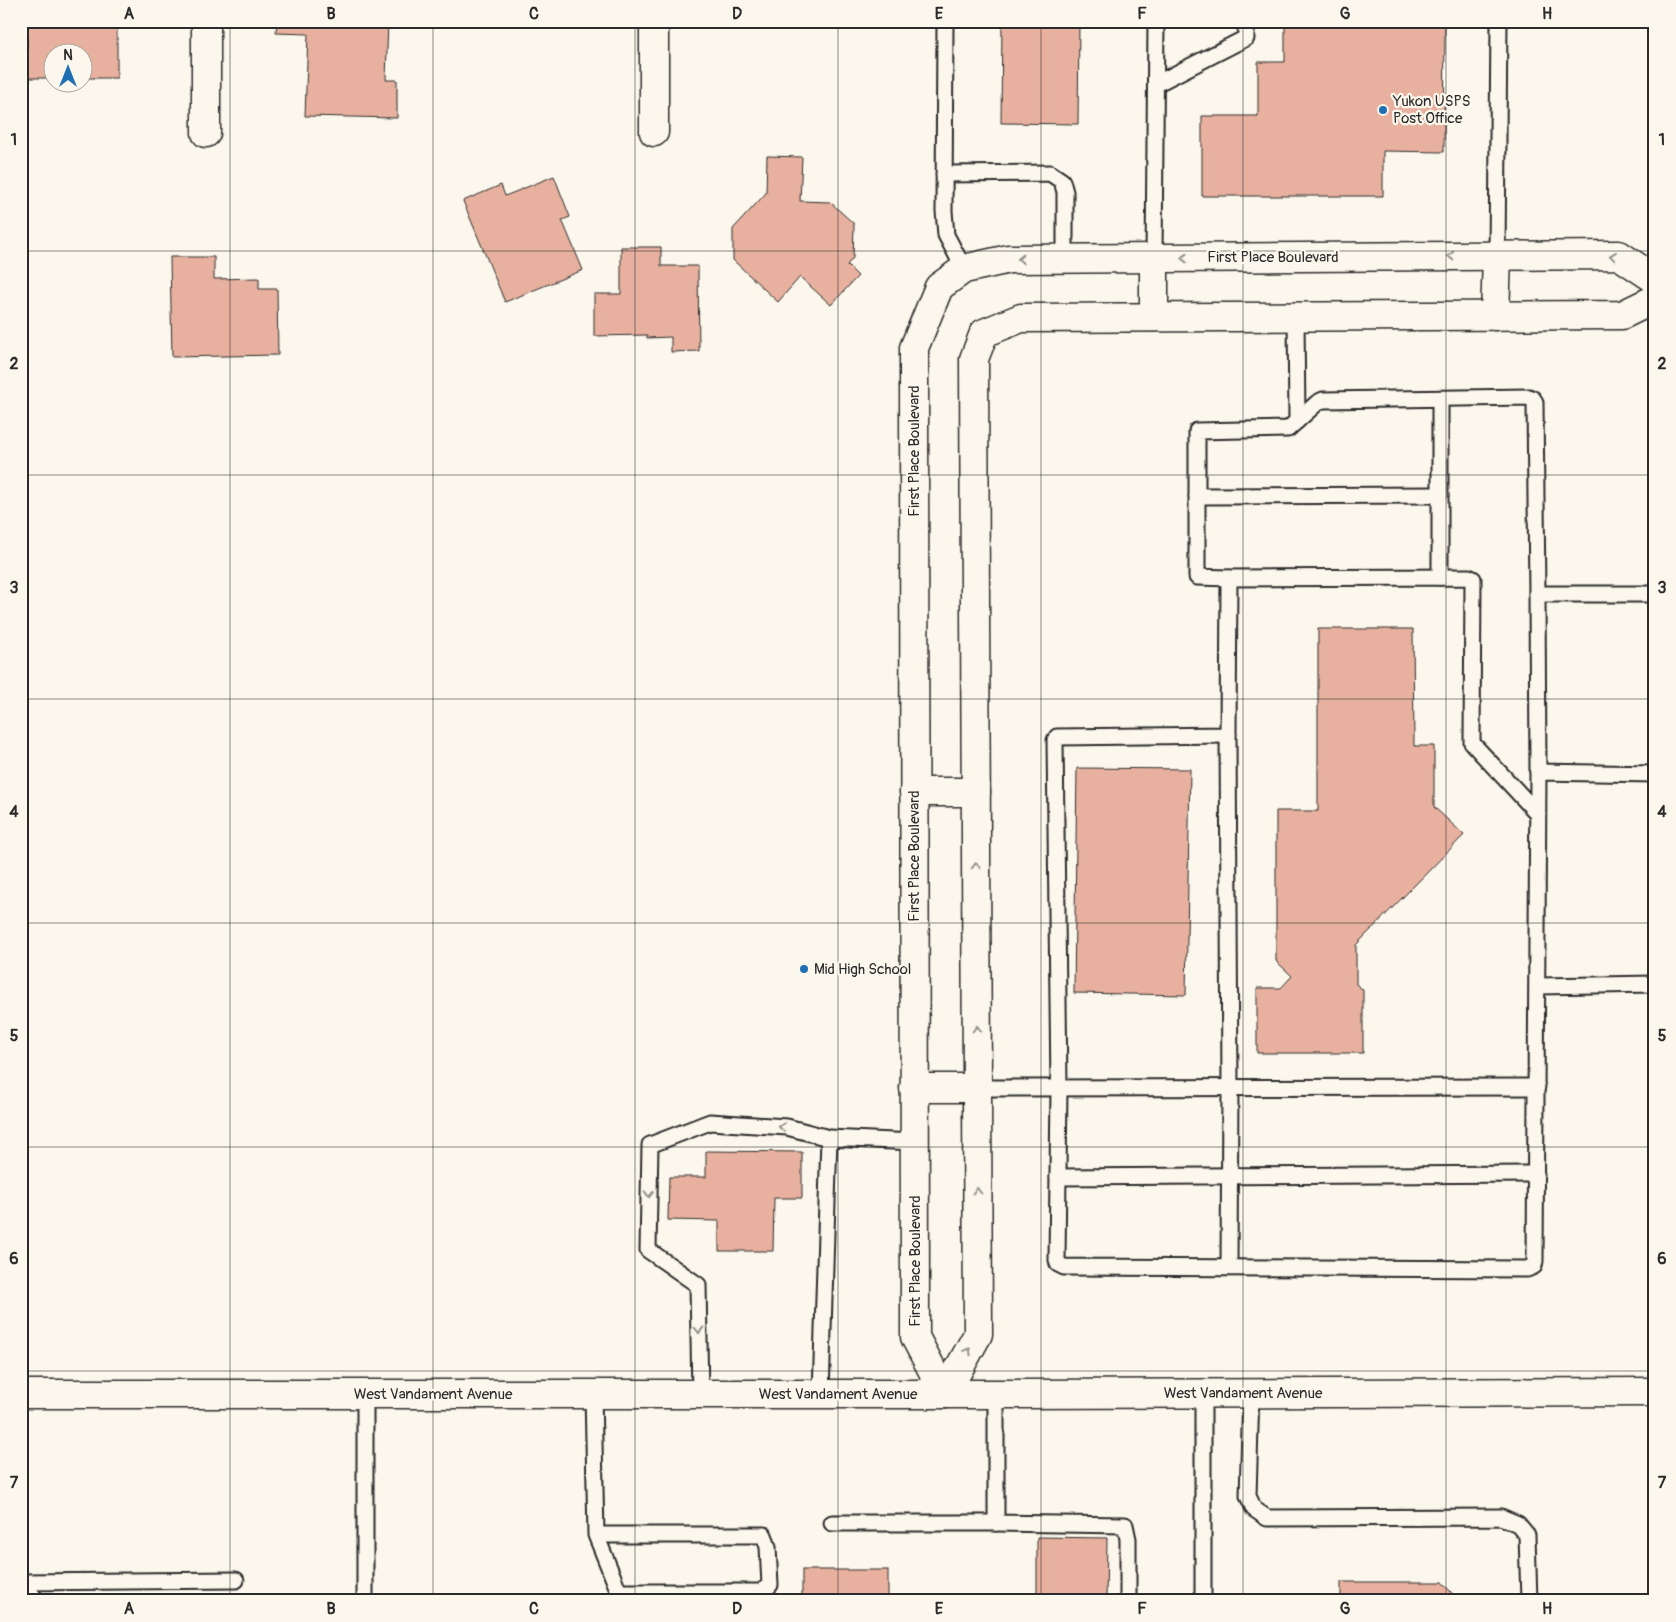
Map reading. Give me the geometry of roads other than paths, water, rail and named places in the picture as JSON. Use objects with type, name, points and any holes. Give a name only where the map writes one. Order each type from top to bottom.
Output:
[{"type":"street","points":[[206,21],[206,132]]},
{"type":"street","points":[[654,21],[654,132]]},
{"type":"street","name":"First Place Boulevard","points":[[945,1394],[915,1337],[914,348],[939,287],[964,269],[1009,259],[1619,254],[1655,279]]},
{"type":"street","points":[[1495,316],[1497,256]]},
{"type":"street","points":[[1154,258],[1154,317]]},
{"type":"street","points":[[945,1394],[978,1334],[974,359],[984,333],[1021,318],[1622,315],[1655,299]]},
{"type":"street","points":[[914,792],[976,792]]},
{"type":"street","points":[[914,1088],[977,1088]]},
{"type":"street","name":"West Vandament Avenue","points":[[21,1394],[1655,1392]]},
{"type":"lane","points":[[945,21],[944,211],[946,235],[964,269]]},
{"type":"lane","points":[[1154,258],[1156,21]]},
{"type":"lane","points":[[1156,84],[1246,38],[1246,21]]},
{"type":"lane","points":[[1497,256],[1499,21]]},
{"type":"lane","points":[[944,174],[1050,173],[1062,181],[1065,192],[1065,259]]},
{"type":"lane","points":[[1296,317],[1298,421]]},
{"type":"lane","points":[[1228,735],[1061,736],[1055,740],[1059,1088],[1057,1260],[1058,1264],[1064,1268],[1527,1268],[1534,1266],[1535,1261],[1538,986],[1538,814],[1538,772],[1535,402],[1529,397],[1323,400],[1317,403],[1288,429],[1197,431],[1197,577],[1469,577],[1473,579],[1472,742],[1538,814]]},
{"type":"lane","points":[[1440,399],[1440,577]]},
{"type":"lane","points":[[1197,496],[1440,495]]},
{"type":"lane","points":[[1229,578],[1229,1268]]},
{"type":"lane","points":[[1537,594],[1655,594]]},
{"type":"lane","points":[[1538,772],[1655,774]]},
{"type":"lane","points":[[1538,986],[1655,984]]},
{"type":"lane","points":[[977,1088],[1537,1087]]},
{"type":"lane","points":[[700,1394],[698,1285],[648,1250],[650,1145],[710,1122],[786,1127],[829,1138],[914,1142]]},
{"type":"lane","points":[[821,1394],[829,1138]]},
{"type":"lane","points":[[1058,1177],[1536,1174]]},
{"type":"lane","points":[[1203,1393],[1203,1601]]},
{"type":"lane","points":[[1251,1393],[1248,1496],[1254,1509],[1267,1518],[1501,1517],[1518,1524],[1527,1535],[1529,1601]]},
{"type":"lane","points":[[365,1394],[365,1601]]},
{"type":"lane","points":[[593,1394],[596,1535],[619,1592],[761,1592],[770,1585],[768,1547],[764,1535],[596,1535]]},
{"type":"lane","points":[[996,1394],[996,1522]]},
{"type":"lane","points":[[832,1522],[996,1522],[1125,1525],[1128,1539],[1128,1601]]},
{"type":"lane","points":[[22,1582],[236,1580]]},
{"type":"lane","points":[[22,1582],[37,1601]]},
{"type":"place","name":"Yukon USPS Post Office","points":[[1383,110]]},
{"type":"place","name":"Mid High School","points":[[804,969]]}]
